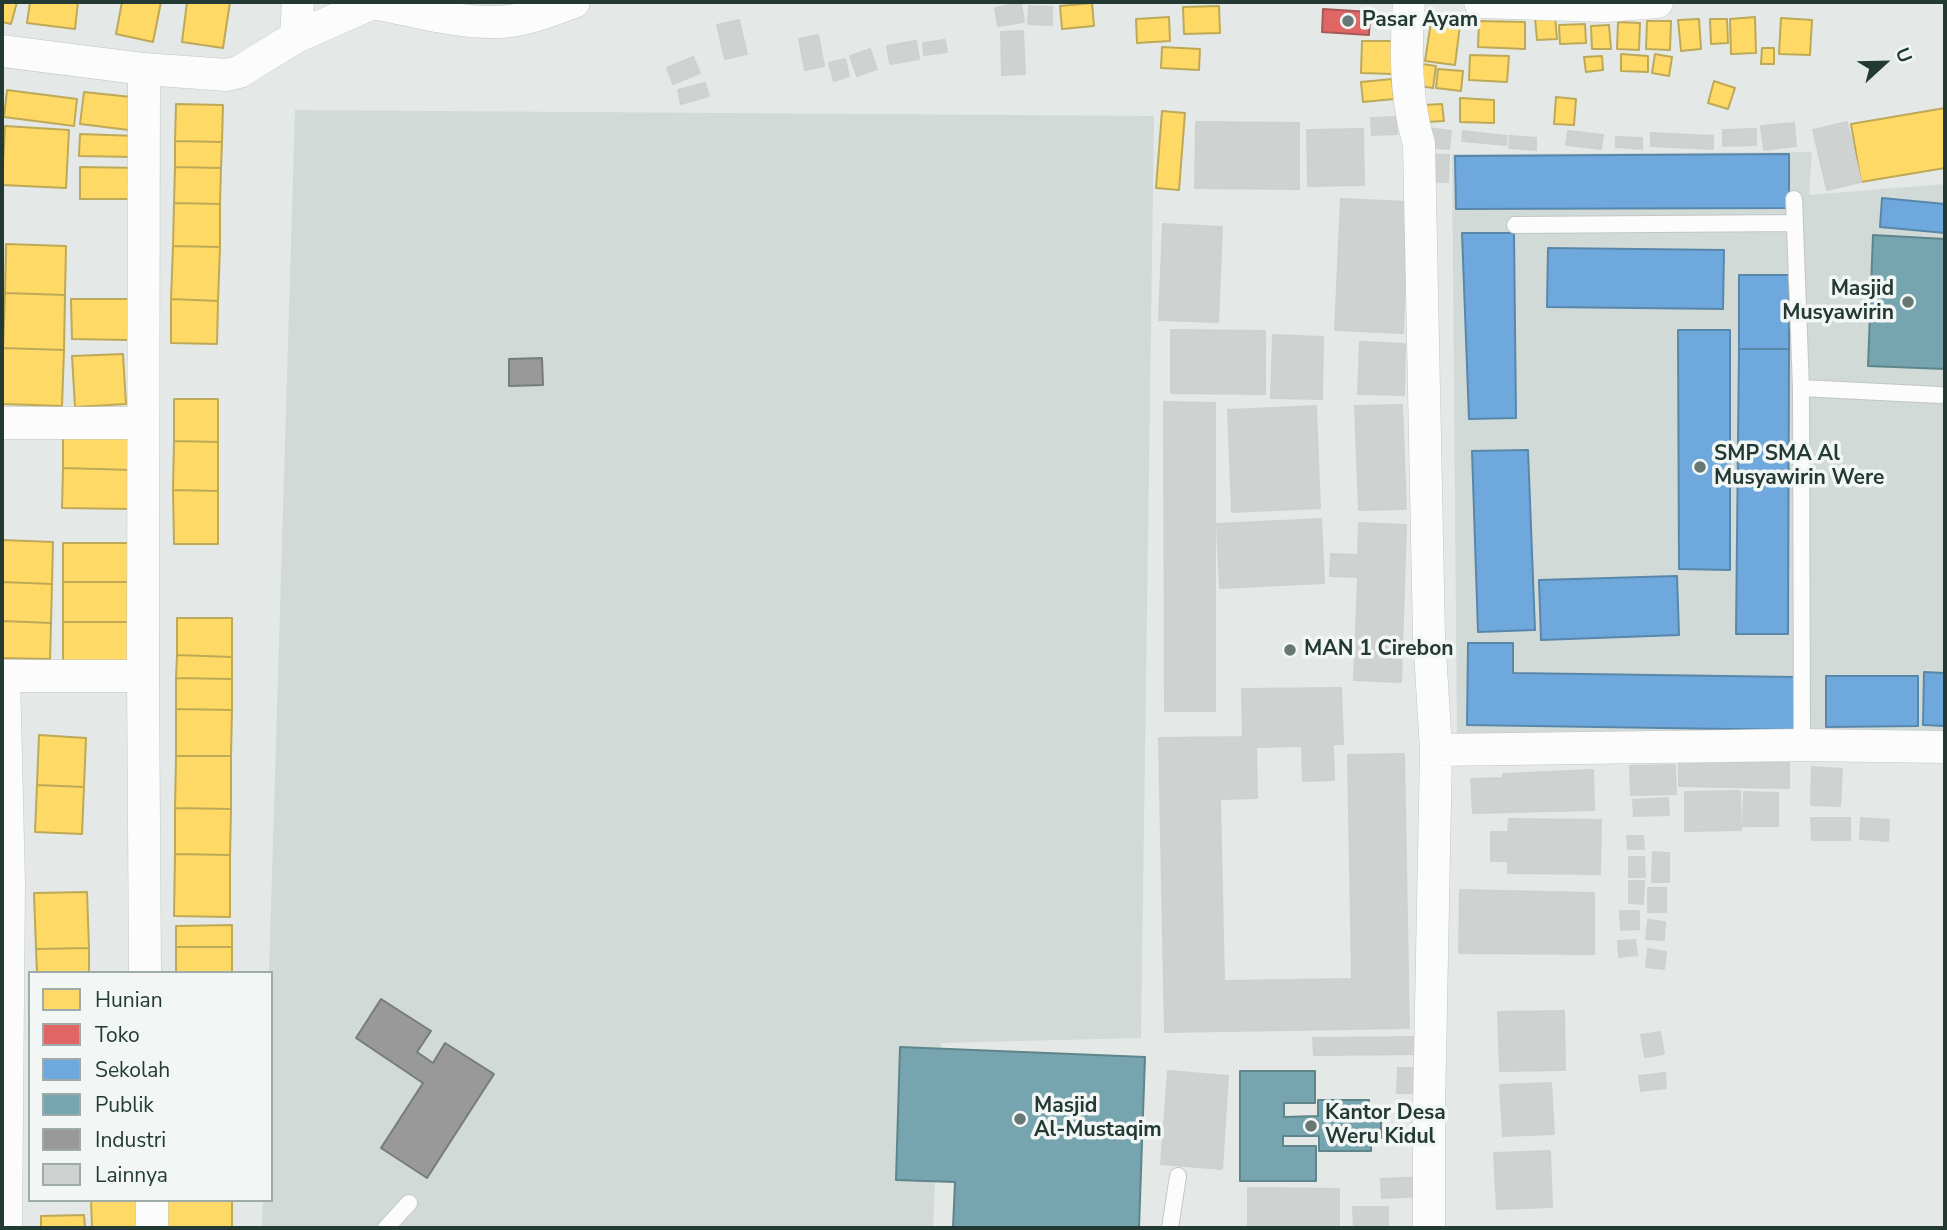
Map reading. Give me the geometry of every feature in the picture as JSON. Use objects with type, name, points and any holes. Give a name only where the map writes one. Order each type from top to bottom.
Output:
[{"type":"street","points":[[296,37],[298,2]]},
{"type":"street","points":[[2,51],[144,69],[227,75],[239,72],[296,37],[374,2],[457,19],[497,22],[534,16],[574,2]]},
{"type":"street","points":[[1409,2],[1406,34],[1408,91],[1412,121],[1419,144],[1429,635],[1436,750],[1429,1110],[1430,1228]]},
{"type":"street","points":[[1480,2],[1606,6],[1657,2]]},
{"type":"street","points":[[144,69],[145,971]]},
{"type":"street","points":[[2,423],[144,423]]},
{"type":"street","points":[[6,1228],[19,1002],[5,883],[3,676],[143,676]]},
{"type":"street","points":[[1436,750],[1802,745],[1945,747]]},
{"type":"street","points":[[152,1202],[152,1228]]},
{"type":"lane","points":[[1794,200],[1801,388],[1802,745]]},
{"type":"lane","points":[[1515,225],[1795,223]]},
{"type":"lane","points":[[1801,388],[1940,395]]},
{"type":"lane","points":[[1170,1228],[1178,1176]]},
{"type":"lane","points":[[386,1228],[409,1203]]},
{"type":"shaded area","points":[[295,110],[1154,116],[1141,1038],[941,1043],[933,1228],[262,1228],[263,1202],[273,1202],[273,971],[269,971]]},
{"type":"shaded area","name":"SMP SMA Al Musyawirin Were","points":[[1812,152],[1809,195],[1945,184],[1945,739],[1457,741],[1452,154]]},
{"type":"building: Hunian","points":[[2,2],[17,2],[11,24],[2,22]]},
{"type":"building: Hunian","points":[[30,2],[78,2],[75,29],[27,23]]},
{"type":"building: Hunian","points":[[122,2],[161,2],[153,42],[116,34]]},
{"type":"building: Hunian","points":[[187,2],[230,2],[223,48],[182,42]]},
{"type":"building: Hunian","points":[[1092,3],[1094,26],[1062,29],[1060,6]]},
{"type":"building: Hunian","points":[[1219,6],[1220,33],[1184,34],[1183,7]]},
{"type":"building: Hunian","points":[[1555,16],[1557,39],[1537,40],[1535,18]]},
{"type":"building: Hunian","points":[[1169,17],[1170,41],[1137,43],[1136,19]]},
{"type":"building: Hunian","points":[[1755,17],[1756,53],[1731,54],[1730,19]]},
{"type":"building: Hunian","points":[[1781,18],[1812,20],[1810,55],[1779,54]]},
{"type":"building: Hunian","points":[[1699,19],[1701,49],[1681,51],[1678,20]]},
{"type":"building: Hunian","points":[[1710,19],[1727,19],[1728,43],[1711,44]]},
{"type":"building: Hunian","points":[[1479,21],[1525,22],[1525,49],[1478,47]]},
{"type":"building: Hunian","points":[[1647,21],[1671,21],[1670,50],[1646,49]]},
{"type":"building: Hunian","points":[[1431,22],[1460,25],[1455,65],[1425,61]]},
{"type":"building: Hunian","points":[[1618,22],[1640,23],[1639,50],[1617,49]]},
{"type":"building: Hunian","points":[[1585,24],[1586,43],[1560,44],[1559,25]]},
{"type":"building: Hunian","points":[[1609,25],[1611,49],[1592,49],[1591,26]]},
{"type":"building: Hunian","points":[[1362,41],[1395,41],[1394,74],[1361,73]]},
{"type":"building: Hunian","points":[[1162,47],[1200,49],[1199,70],[1161,68]]},
{"type":"building: Hunian","points":[[1762,48],[1774,48],[1774,64],[1761,64]]},
{"type":"building: Hunian","points":[[1621,54],[1648,56],[1648,72],[1621,71]]},
{"type":"building: Hunian","points":[[1655,54],[1672,57],[1669,76],[1652,73]]},
{"type":"building: Hunian","points":[[1470,55],[1509,56],[1507,82],[1469,80]]},
{"type":"building: Hunian","points":[[1602,56],[1603,70],[1586,72],[1584,57]]},
{"type":"building: Hunian","points":[[1415,63],[1436,66],[1433,88],[1412,85]]},
{"type":"building: Hunian","points":[[1438,69],[1463,71],[1461,91],[1436,88]]},
{"type":"building: Hunian","points":[[1392,79],[1394,99],[1363,102],[1361,82]]},
{"type":"building: Hunian","points":[[1714,81],[1735,88],[1728,109],[1708,103]]},
{"type":"building: Hunian","points":[[7,90],[77,99],[74,126],[4,117]]},
{"type":"building: Hunian","points":[[84,92],[141,98],[137,131],[80,124]]},
{"type":"building: Hunian","points":[[1556,97],[1576,99],[1574,125],[1554,124]]},
{"type":"building: Hunian","points":[[1460,98],[1494,100],[1494,123],[1460,122]]},
{"type":"building: Hunian","points":[[176,104],[223,105],[222,142],[175,141]]},
{"type":"building: Hunian","points":[[1442,104],[1444,121],[1425,122],[1424,105]]},
{"type":"building: Hunian","points":[[1945,108],[1945,168],[1861,182],[1851,124]]},
{"type":"building: Hunian","points":[[1162,111],[1185,113],[1179,190],[1156,188]]},
{"type":"building: Hunian","points":[[5,126],[69,130],[66,188],[2,185]]},
{"type":"building: Hunian","points":[[80,134],[136,136],[135,157],[79,156]]},
{"type":"building: Hunian","points":[[175,141],[222,142],[221,168],[175,167]]},
{"type":"building: Hunian","points":[[80,167],[139,168],[139,199],[80,199]]},
{"type":"building: Hunian","points":[[175,167],[221,168],[220,204],[174,203]]},
{"type":"building: Hunian","points":[[174,203],[220,204],[220,247],[173,246]]},
{"type":"building: Hunian","points":[[6,244],[66,246],[65,295],[5,293]]},
{"type":"building: Hunian","points":[[173,246],[220,247],[218,301],[171,299]]},
{"type":"building: Hunian","points":[[5,293],[65,295],[64,350],[3,348]]},
{"type":"building: Hunian","points":[[71,299],[128,299],[128,340],[72,339]]},
{"type":"building: Hunian","points":[[171,299],[218,301],[217,344],[171,343]]},
{"type":"building: Hunian","points":[[3,348],[64,350],[62,406],[2,404]]},
{"type":"building: Hunian","points":[[123,354],[126,404],[75,407],[72,356]]},
{"type":"building: Hunian","points":[[174,399],[218,399],[218,442],[174,441]]},
{"type":"building: Hunian","points":[[63,430],[133,430],[132,470],[63,468]]},
{"type":"building: Hunian","points":[[174,441],[218,442],[218,491],[173,490]]},
{"type":"building: Hunian","points":[[63,468],[132,470],[132,509],[62,508]]},
{"type":"building: Hunian","points":[[173,490],[218,491],[218,544],[174,544]]},
{"type":"building: Hunian","points":[[2,540],[53,542],[52,584],[2,582]]},
{"type":"building: Hunian","points":[[63,543],[139,543],[138,582],[63,582]]},
{"type":"building: Hunian","points":[[2,582],[52,584],[51,623],[2,621]]},
{"type":"building: Hunian","points":[[63,582],[138,582],[138,622],[63,622]]},
{"type":"building: Hunian","points":[[177,618],[232,618],[232,657],[177,655]]},
{"type":"building: Hunian","points":[[2,621],[51,623],[50,659],[2,658]]},
{"type":"building: Hunian","points":[[63,622],[138,622],[138,661],[63,661]]},
{"type":"building: Hunian","points":[[177,655],[232,657],[232,679],[176,678]]},
{"type":"building: Hunian","points":[[176,678],[232,679],[232,710],[176,709]]},
{"type":"building: Hunian","points":[[176,709],[232,710],[231,756],[176,756]]},
{"type":"building: Hunian","points":[[39,735],[86,738],[84,787],[37,785]]},
{"type":"building: Hunian","points":[[176,756],[231,756],[231,809],[175,808]]},
{"type":"building: Hunian","points":[[37,785],[84,787],[82,834],[35,832]]},
{"type":"building: Hunian","points":[[175,808],[231,809],[230,855],[175,854]]},
{"type":"building: Hunian","points":[[175,854],[230,855],[230,917],[174,916]]},
{"type":"building: Hunian","points":[[87,892],[89,948],[36,949],[34,893]]},
{"type":"building: Hunian","points":[[232,925],[232,947],[176,947],[176,926]]},
{"type":"building: Hunian","points":[[176,947],[232,947],[232,971],[176,971]]},
{"type":"building: Hunian","points":[[89,948],[89,971],[37,971],[36,949]]},
{"type":"building: Hunian","points":[[91,1202],[148,1202],[149,1228],[92,1228]]},
{"type":"building: Hunian","points":[[167,1202],[232,1202],[232,1228],[167,1228]]},
{"type":"building: Hunian","points":[[84,1215],[85,1228],[41,1228],[41,1216]]},
{"type":"building: Toko","points":[[1323,9],[1370,12],[1369,35],[1322,32]]},
{"type":"building: Sekolah","points":[[1789,154],[1789,208],[1456,209],[1455,156]]},
{"type":"building: Sekolah","points":[[1882,198],[1945,204],[1945,233],[1880,227]]},
{"type":"building: Sekolah","points":[[1462,233],[1514,233],[1516,418],[1469,419]]},
{"type":"building: Sekolah","points":[[1548,248],[1724,250],[1723,309],[1547,307]]},
{"type":"building: Sekolah","points":[[1739,275],[1789,275],[1789,349],[1739,349]]},
{"type":"building: Sekolah","points":[[1678,330],[1730,330],[1730,570],[1679,569]]},
{"type":"building: Sekolah","points":[[1739,349],[1789,349],[1788,634],[1736,634]]},
{"type":"building: Sekolah","points":[[1528,450],[1535,630],[1478,632],[1472,451]]},
{"type":"building: Sekolah","points":[[1677,576],[1679,635],[1541,640],[1539,580]]},
{"type":"building: Sekolah","points":[[1468,643],[1513,643],[1513,673],[1795,677],[1794,730],[1467,725]]},
{"type":"building: Sekolah","points":[[1924,672],[1945,673],[1945,726],[1923,725]]},
{"type":"building: Sekolah","points":[[1826,676],[1918,676],[1918,726],[1826,727]]},
{"type":"building: Publik","name":"Masjid Musyawirin","points":[[1873,235],[1945,239],[1945,369],[1868,366]]},
{"type":"building: Publik","name":"Masjid Al-Mustaqim","points":[[900,1047],[1145,1057],[1139,1228],[953,1228],[955,1182],[896,1180]]},
{"type":"building: Publik","name":"Kantor Desa Weru Kidul","points":[[1240,1071],[1315,1071],[1315,1103],[1284,1103],[1284,1117],[1318,1116],[1318,1100],[1369,1100],[1369,1111],[1381,1111],[1381,1138],[1371,1138],[1371,1151],[1319,1151],[1319,1136],[1283,1136],[1283,1146],[1316,1146],[1316,1181],[1240,1181]]},
{"type":"building: Industri","points":[[542,358],[543,385],[509,386],[509,359]]},
{"type":"building: Industri","points":[[381,999],[431,1031],[417,1052],[433,1063],[445,1043],[494,1074],[427,1178],[381,1148],[423,1083],[356,1038]]},
{"type":"building: Lainnya","points":[[1021,3],[1024,22],[998,26],[995,8]]},
{"type":"building: Lainnya","points":[[1029,6],[1052,7],[1052,25],[1028,24]]},
{"type":"building: Lainnya","points":[[739,20],[747,54],[725,59],[717,25]]},
{"type":"building: Lainnya","points":[[1023,31],[1025,74],[1002,75],[1001,32]]},
{"type":"building: Lainnya","points":[[818,35],[824,66],[805,70],[799,39]]},
{"type":"building: Lainnya","points":[[945,40],[947,52],[924,55],[923,43]]},
{"type":"building: Lainnya","points":[[916,41],[919,59],[890,64],[887,46]]},
{"type":"building: Lainnya","points":[[870,49],[877,69],[857,76],[850,56]]},
{"type":"building: Lainnya","points":[[693,57],[700,73],[673,84],[667,68]]},
{"type":"building: Lainnya","points":[[845,59],[849,76],[834,81],[829,63]]},
{"type":"building: Lainnya","points":[[705,83],[709,96],[681,104],[678,90]]},
{"type":"building: Lainnya","points":[[1396,117],[1397,134],[1372,135],[1371,118]]},
{"type":"building: Lainnya","points":[[1196,122],[1299,123],[1299,189],[1195,188]]},
{"type":"building: Lainnya","points":[[1847,122],[1861,182],[1827,190],[1813,130]]},
{"type":"building: Lainnya","points":[[1794,123],[1796,146],[1764,150],[1761,126]]},
{"type":"building: Lainnya","points":[[1428,128],[1451,131],[1449,149],[1427,147]]},
{"type":"building: Lainnya","points":[[1363,129],[1364,185],[1308,186],[1307,130]]},
{"type":"building: Lainnya","points":[[1756,129],[1756,145],[1723,146],[1723,130]]},
{"type":"building: Lainnya","points":[[1463,131],[1507,136],[1506,145],[1462,141]]},
{"type":"building: Lainnya","points":[[1568,131],[1603,135],[1601,149],[1566,145]]},
{"type":"building: Lainnya","points":[[1651,133],[1713,136],[1713,149],[1651,146]]},
{"type":"building: Lainnya","points":[[1510,136],[1536,138],[1536,150],[1509,148]]},
{"type":"building: Lainnya","points":[[1616,137],[1642,138],[1642,149],[1616,147]]},
{"type":"building: Lainnya","points":[[1423,154],[1449,155],[1448,182],[1422,181]]},
{"type":"building: Lainnya","points":[[1341,199],[1408,202],[1403,333],[1335,330]]},
{"type":"building: Lainnya","points":[[1163,224],[1222,227],[1218,322],[1159,320]]},
{"type":"building: Lainnya","points":[[1171,330],[1265,331],[1265,394],[1171,393]]},
{"type":"building: Lainnya","points":[[1273,335],[1323,337],[1322,399],[1271,398]]},
{"type":"building: Lainnya","points":[[1360,342],[1405,344],[1404,395],[1358,394]]},
{"type":"building: Lainnya","points":[[1164,402],[1215,403],[1215,711],[1165,711]]},
{"type":"building: Lainnya","points":[[1402,405],[1406,509],[1359,510],[1355,406]]},
{"type":"building: Lainnya","points":[[1316,406],[1320,508],[1232,512],[1228,410]]},
{"type":"building: Lainnya","points":[[1321,519],[1324,583],[1220,588],[1217,524]]},
{"type":"building: Lainnya","points":[[1359,523],[1406,525],[1401,682],[1354,680],[1358,577],[1330,576],[1331,554],[1358,555]]},
{"type":"building: Lainnya","points":[[1341,688],[1343,744],[1333,744],[1334,780],[1303,781],[1302,746],[1256,747],[1257,798],[1220,799],[1224,981],[1352,979],[1348,755],[1404,754],[1409,1028],[1165,1032],[1159,738],[1243,737],[1242,689]]},
{"type":"building: Lainnya","points":[[1679,761],[1726,762],[1726,787],[1679,786]]},
{"type":"building: Lainnya","points":[[1726,762],[1789,763],[1789,788],[1726,787]]},
{"type":"building: Lainnya","points":[[1675,765],[1676,794],[1631,795],[1630,766]]},
{"type":"building: Lainnya","points":[[1812,767],[1842,769],[1840,806],[1811,805]]},
{"type":"building: Lainnya","points":[[1593,770],[1594,810],[1473,813],[1471,779],[1503,778],[1503,774]]},
{"type":"building: Lainnya","points":[[1740,791],[1741,830],[1685,831],[1685,792]]},
{"type":"building: Lainnya","points":[[1744,792],[1778,793],[1778,826],[1743,826]]},
{"type":"building: Lainnya","points":[[1668,798],[1669,815],[1634,816],[1633,800]]},
{"type":"building: Lainnya","points":[[1811,818],[1850,818],[1850,840],[1812,840]]},
{"type":"building: Lainnya","points":[[1861,818],[1889,820],[1888,841],[1860,839]]},
{"type":"building: Lainnya","points":[[1509,819],[1601,820],[1600,874],[1508,873],[1508,861],[1491,861],[1491,832],[1508,832]]},
{"type":"building: Lainnya","points":[[1627,836],[1643,836],[1644,849],[1628,849]]},
{"type":"building: Lainnya","points":[[1653,852],[1669,853],[1669,882],[1652,882]]},
{"type":"building: Lainnya","points":[[1629,857],[1644,857],[1645,877],[1629,877]]},
{"type":"building: Lainnya","points":[[1629,881],[1644,881],[1643,904],[1629,903]]},
{"type":"building: Lainnya","points":[[1648,888],[1666,888],[1666,912],[1648,912]]},
{"type":"building: Lainnya","points":[[1460,890],[1594,893],[1594,954],[1459,953]]},
{"type":"building: Lainnya","points":[[1620,911],[1639,911],[1639,929],[1621,930]]},
{"type":"building: Lainnya","points":[[1648,920],[1665,922],[1664,940],[1646,939]]},
{"type":"building: Lainnya","points":[[1635,940],[1637,955],[1619,957],[1618,941]]},
{"type":"building: Lainnya","points":[[1648,949],[1666,952],[1664,969],[1646,967]]},
{"type":"building: Lainnya","points":[[1564,1011],[1565,1070],[1500,1071],[1498,1012]]},
{"type":"building: Lainnya","points":[[1660,1032],[1664,1054],[1645,1057],[1641,1035]]},
{"type":"building: Lainnya","points":[[1423,1037],[1424,1054],[1314,1055],[1313,1038]]},
{"type":"building: Lainnya","points":[[1398,1068],[1418,1068],[1418,1093],[1397,1093]]},
{"type":"building: Lainnya","points":[[1168,1071],[1228,1076],[1222,1169],[1161,1164]]},
{"type":"building: Lainnya","points":[[1665,1073],[1666,1088],[1641,1091],[1639,1076]]},
{"type":"building: Lainnya","points":[[1551,1083],[1554,1134],[1503,1136],[1500,1085]]},
{"type":"building: Lainnya","points":[[1550,1151],[1552,1207],[1497,1209],[1494,1153]]},
{"type":"building: Lainnya","points":[[1422,1177],[1424,1196],[1382,1198],[1381,1179]]},
{"type":"building: Lainnya","points":[[1248,1188],[1339,1189],[1339,1228],[1248,1228]]},
{"type":"building: Lainnya","points":[[1353,1207],[1388,1207],[1388,1228],[1354,1228]]},
{"type":"place","name":"Pasar Ayam","points":[[1348,21]]},
{"type":"place","name":"Masjid Musyawirin","points":[[1908,302]]},
{"type":"place","name":"SMP SMA Al Musyawirin Were","points":[[1700,467]]},
{"type":"place","name":"MAN 1 Cirebon","points":[[1290,650]]},
{"type":"place","name":"Masjid Al-Mustaqim","points":[[1020,1119]]},
{"type":"place","name":"Kantor Desa Weru Kidul","points":[[1311,1126]]}]
